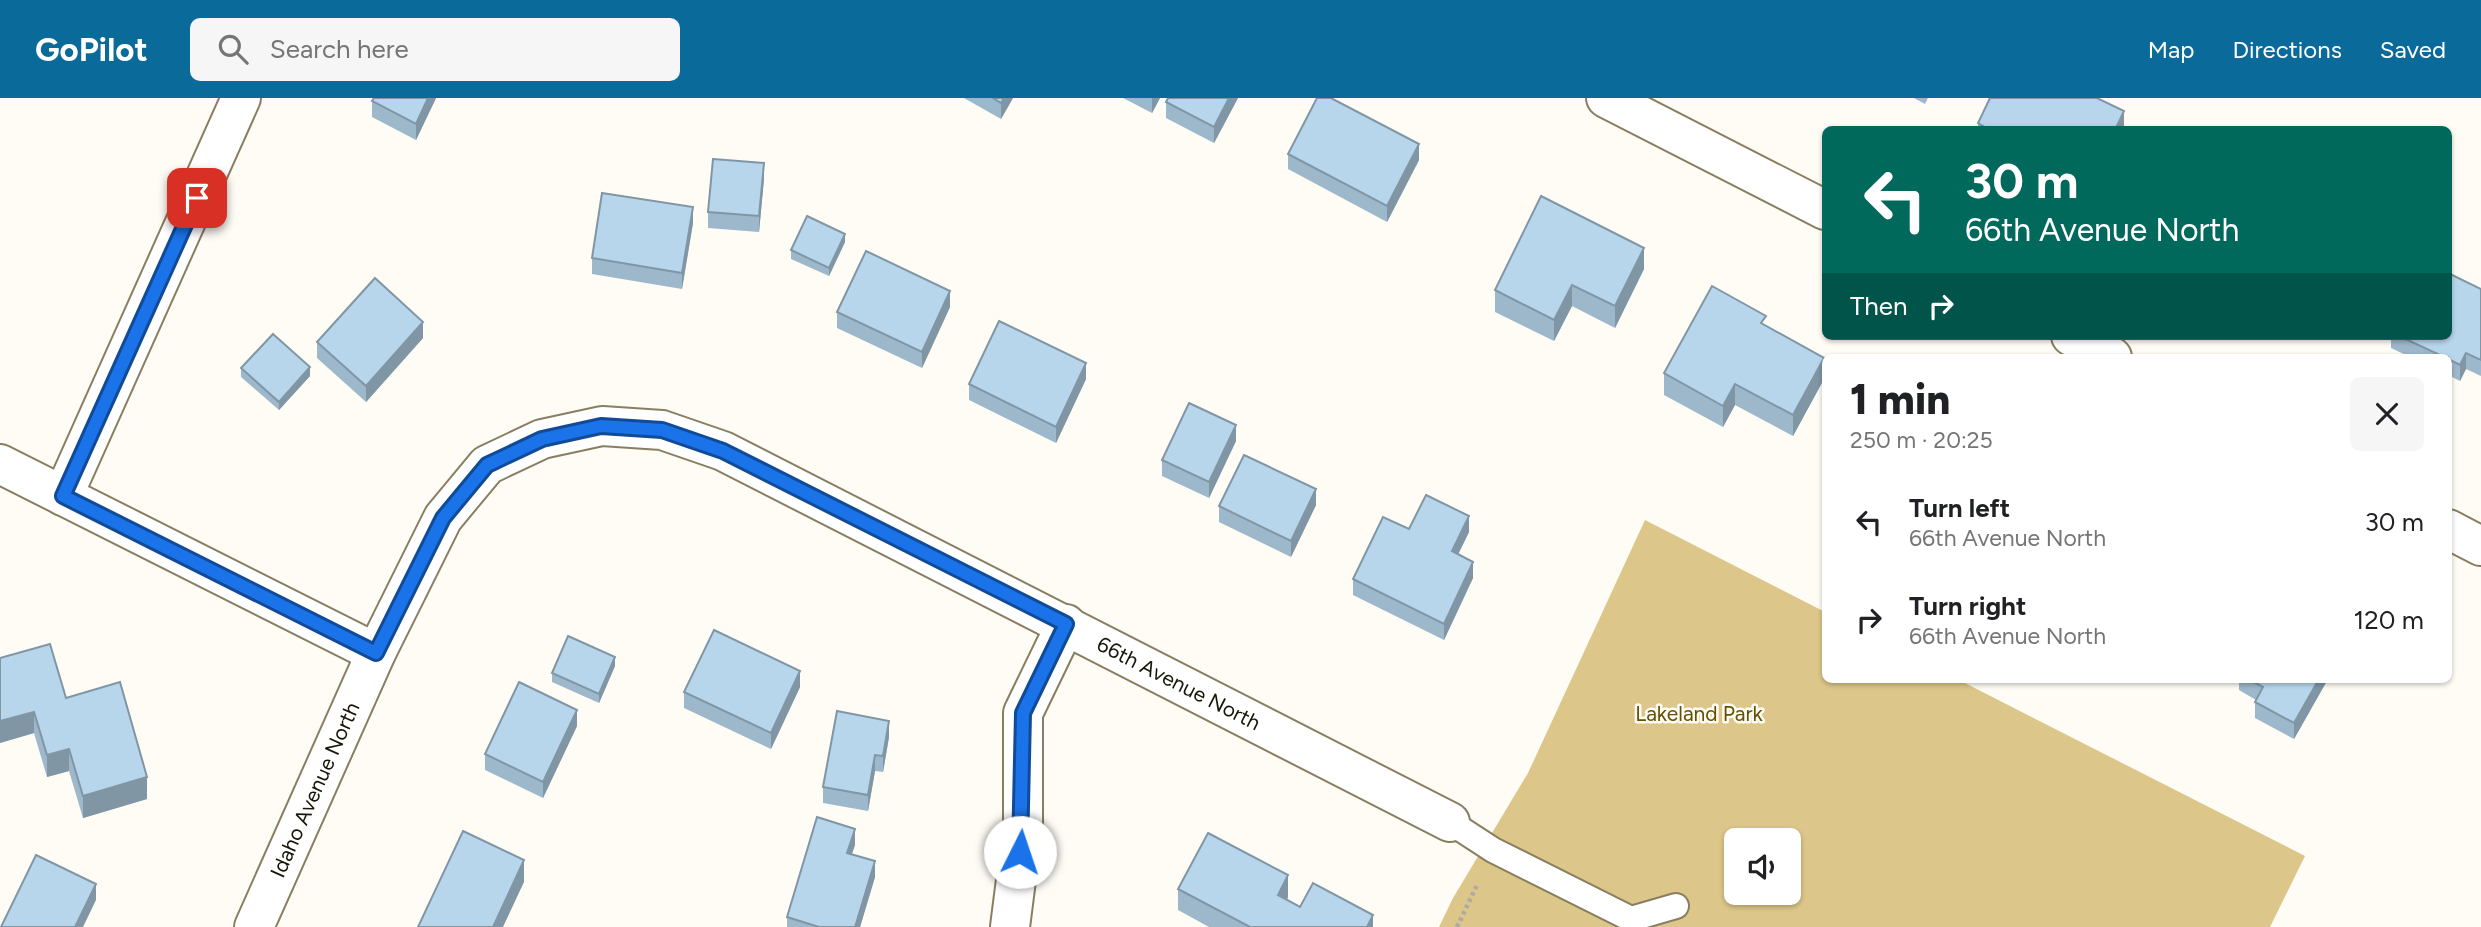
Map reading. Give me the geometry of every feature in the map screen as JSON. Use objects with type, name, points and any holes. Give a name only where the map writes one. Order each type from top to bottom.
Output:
[{"type":"street","points":[[63,496],[242,98]]},
{"type":"street","points":[[1606,98],[1822,208]]},
{"type":"street","points":[[2079,340],[2106,354]]},
{"type":"street","name":"66th Avenue North","points":[[376,653],[443,518],[487,465],[542,439],[601,426],[662,430],[723,451],[1450,822]]},
{"type":"street","points":[[0,464],[376,653]]},
{"type":"street","points":[[2452,531],[2481,546]]},
{"type":"street","points":[[1010,927],[1023,825],[1023,713],[1066,624]]},
{"type":"street","name":"Idaho Avenue North","points":[[254,927],[376,653]]},
{"type":"lane","points":[[1450,822],[1493,850],[1631,919],[1675,906]]},
{"type":"path","points":[[1457,927],[1493,850]]},
{"type":"green space","name":"Lakeland Park","points":[[1645,520],[1822,610],[1822,683],[1965,683],[2305,856],[2270,927],[1439,927],[1453,898],[1528,773]]},
{"type":"building","points":[[374,98],[428,98],[416,124],[372,101]]},
{"type":"building","points":[[1168,98],[1229,98],[1214,127],[1166,102]]},
{"type":"building","points":[[1317,98],[1331,98],[1419,144],[1387,206],[1288,154]]},
{"type":"building","points":[[1990,98],[2097,98],[2124,111],[2117,126],[1983,126],[1978,123]]},
{"type":"building","points":[[713,159],[764,163],[759,216],[708,212]]},
{"type":"building","points":[[602,193],[693,207],[682,273],[592,258]]},
{"type":"building","points":[[1541,196],[1644,248],[1615,306],[1572,285],[1554,320],[1495,290]]},
{"type":"building","points":[[807,216],[845,234],[829,268],[791,250]]},
{"type":"building","points":[[866,251],[950,291],[922,352],[837,312]]},
{"type":"building","points":[[2452,275],[2481,289],[2481,360],[2466,353],[2460,365],[2452,361],[2452,354],[2438,354],[2408,340],[2452,340]]},
{"type":"building","points":[[375,278],[423,322],[366,386],[317,342]]},
{"type":"building","points":[[1712,286],[1766,316],[1761,323],[1822,357],[1822,362],[1793,415],[1735,384],[1723,406],[1664,373]]},
{"type":"building","points":[[999,321],[1086,363],[1056,427],[969,384]]},
{"type":"building","points":[[273,334],[310,367],[279,402],[241,368]]},
{"type":"building","points":[[1189,403],[1236,425],[1209,482],[1162,460]]},
{"type":"building","points":[[1244,455],[1316,489],[1291,541],[1219,506]]},
{"type":"building","points":[[1426,495],[1469,516],[1452,551],[1473,562],[1444,624],[1353,579],[1383,517],[1409,529]]},
{"type":"building","points":[[714,630],[800,671],[771,733],[684,692]]},
{"type":"building","points":[[568,636],[615,657],[599,694],[552,673]]},
{"type":"building","points":[[50,644],[66,698],[120,682],[147,777],[83,796],[69,749],[47,755],[34,712],[0,721],[0,658]]},
{"type":"building","points":[[519,682],[577,710],[543,782],[485,754]]},
{"type":"building","points":[[2256,683],[2317,683],[2294,723],[2255,702],[2263,687]]},
{"type":"building","points":[[837,711],[889,721],[883,756],[875,755],[868,795],[823,787]]},
{"type":"building","points":[[817,817],[855,829],[847,853],[875,861],[855,927],[819,927],[787,917]]},
{"type":"building","points":[[463,831],[524,860],[493,927],[418,927]]},
{"type":"building","points":[[1208,833],[1288,875],[1278,895],[1300,907],[1313,883],[1373,915],[1367,927],[1250,927],[1178,889]]},
{"type":"building","points":[[36,855],[96,884],[75,927],[1,927]]},
{"type":"route","points":[[197,198],[63,496],[376,653],[443,518],[487,465],[542,439],[601,426],[662,430],[723,451],[1066,624],[1023,713],[1023,825],[1020,852]]}]
